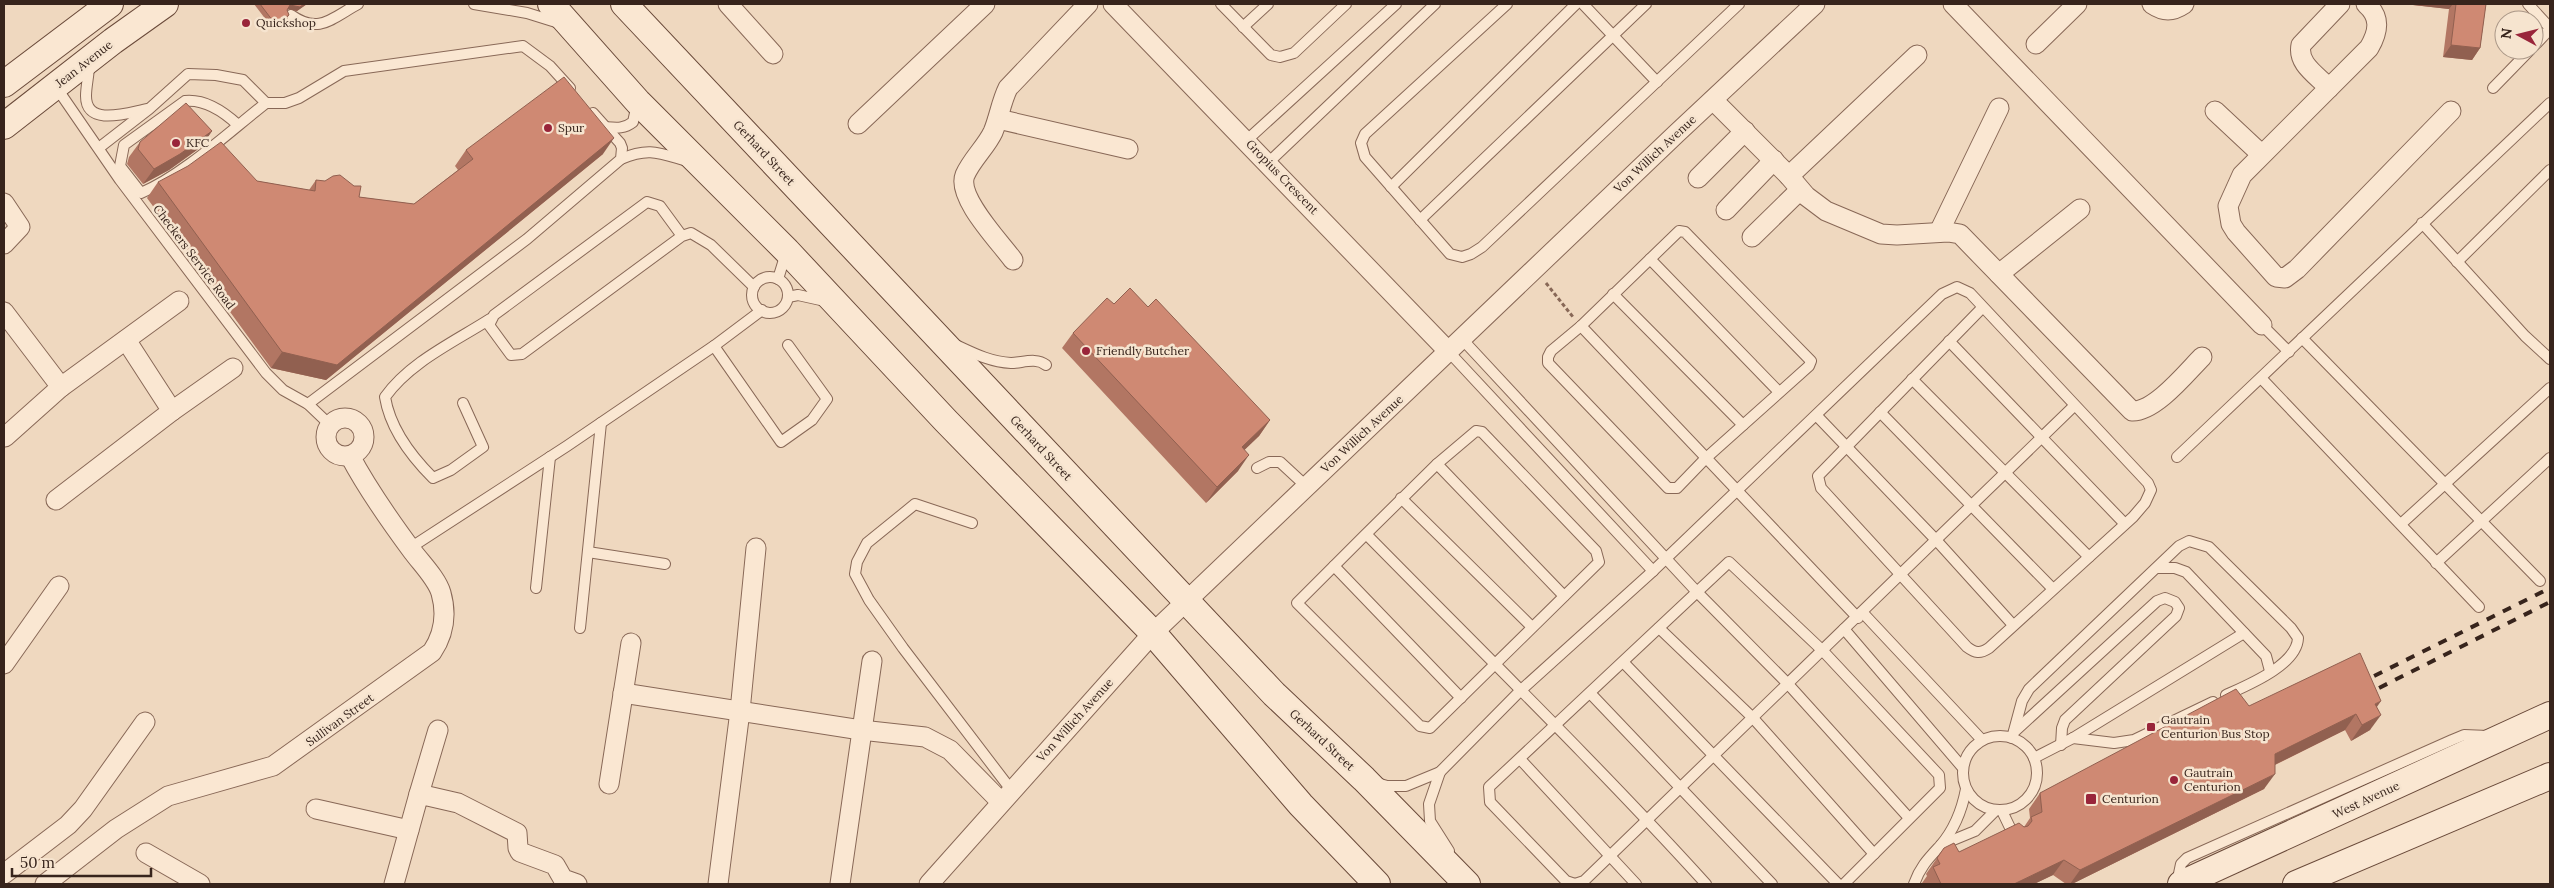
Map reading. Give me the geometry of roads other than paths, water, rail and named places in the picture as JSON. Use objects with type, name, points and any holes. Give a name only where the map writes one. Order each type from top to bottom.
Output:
[{"type":"street","points":[[4,84],[110,4]]},
{"type":"street","name":"Jean Avenue","points":[[4,126],[165,4]]},
{"type":"street","points":[[552,4],[569,26],[638,102],[787,250],[946,421],[1153,633],[1301,805],[1377,884]]},
{"type":"street","name":"Gerhard Street","points":[[624,4],[879,276],[941,338],[1056,464],[1188,601],[1274,694],[1364,779],[1460,877]]},
{"type":"street","points":[[728,4],[773,54]]},
{"type":"street","points":[[858,124],[985,4]]},
{"type":"street","points":[[1013,260],[968,201],[964,187],[965,176],[992,133],[998,119],[1001,103],[1008,88],[1088,4]]},
{"type":"street","name":"Gropius Crescent","points":[[1113,4],[1268,163],[1456,345]]},
{"type":"street","name":"Von Willich Avenue","points":[[929,884],[1153,633],[1535,268],[1816,4]]},
{"type":"street","points":[[1954,4],[2262,325]]},
{"type":"street","points":[[2036,44],[2077,4]]},
{"type":"street","points":[[2152,4],[2167,11],[2172,11],[2184,4]]},
{"type":"street","points":[[2329,88],[2302,60],[2299,54],[2301,45],[2340,4]]},
{"type":"street","points":[[2366,4],[2372,9],[2377,21],[2374,40],[2370,48],[2261,154],[2242,175],[2228,206],[2229,216],[2236,232],[2276,277],[2285,278],[2298,270],[2451,111]]},
{"type":"street","points":[[1752,237],[1795,183],[1917,55]]},
{"type":"street","points":[[4,105],[62,61],[75,56],[89,61]]},
{"type":"street","points":[[1713,100],[1774,160],[1815,204],[1870,231],[1896,236],[1939,232],[1960,234],[2132,411],[2143,410],[2157,401],[2202,357]]},
{"type":"street","points":[[1939,232],[1999,108]]},
{"type":"street","points":[[2215,111],[2261,154]]},
{"type":"street","points":[[998,119],[1128,149]]},
{"type":"street","points":[[1698,178],[1745,131]]},
{"type":"street","points":[[1726,210],[1774,160]]},
{"type":"street","points":[[4,203],[20,227],[4,244]]},
{"type":"street","points":[[1999,274],[2080,209]]},
{"type":"street","points":[[4,437],[61,387],[179,301]]},
{"type":"street","points":[[4,312],[61,387]]},
{"type":"street","points":[[126,340],[172,411]]},
{"type":"street","points":[[56,500],[172,411],[232,368]]},
{"type":"street","points":[[344,417],[352,418],[361,426],[364,438],[362,445],[350,456],[338,455],[329,448],[326,436],[330,424],[344,417]]},
{"type":"street","name":"Sullivan Street","points":[[45,884],[116,829],[168,796],[273,766],[432,652],[439,642],[444,626],[441,591],[367,488],[350,456]]},
{"type":"street","points":[[718,884],[740,711],[756,548]]},
{"type":"street","points":[[4,664],[59,586]]},
{"type":"street","points":[[610,784],[631,643]]},
{"type":"street","points":[[840,884],[872,661]]},
{"type":"street","points":[[623,693],[861,730],[925,736],[944,745],[1007,797]]},
{"type":"street","name":"West Avenue","points":[[2181,884],[2550,715]]},
{"type":"street","points":[[4,874],[68,825],[83,809],[146,722]]},
{"type":"street","points":[[394,884],[438,730]]},
{"type":"street","points":[[2296,884],[2550,776]]},
{"type":"street","points":[[419,794],[458,803],[517,833],[520,852],[556,865],[563,879],[577,884]]},
{"type":"street","points":[[316,809],[409,830]]},
{"type":"street","points":[[146,853],[200,884]]},
{"type":"lane","points":[[291,15],[303,24],[319,25],[358,4]]},
{"type":"lane","points":[[474,4],[527,13],[569,26]]},
{"type":"lane","points":[[1221,4],[1271,54],[1280,57],[1294,54],[1346,4]]},
{"type":"lane","points":[[1243,27],[1268,4]]},
{"type":"lane","points":[[1247,140],[1396,4]]},
{"type":"lane","points":[[1268,163],[1435,4]]},
{"type":"lane","points":[[1506,4],[1365,134],[1361,143],[1365,157],[1450,254],[1462,257],[1471,254],[1739,4]]},
{"type":"lane","points":[[1391,187],[1576,4]]},
{"type":"lane","points":[[1583,4],[1657,82]]},
{"type":"lane","points":[[1420,220],[1646,4]]},
{"type":"lane","points":[[2528,4],[2550,28]]},
{"type":"lane","points":[[100,147],[149,109],[188,74],[243,80],[266,103],[276,104],[300,98],[344,71],[521,46],[526,47],[550,66],[575,94]]},
{"type":"lane","points":[[2493,88],[2520,60]]},
{"type":"lane","points":[[89,61],[86,97],[87,104],[94,112],[108,116],[149,109]]},
{"type":"lane","name":"Checkers Service Road","points":[[55,86],[100,147],[120,180],[266,373],[283,390],[308,404],[330,424]]},
{"type":"lane","points":[[238,125],[211,107],[192,101],[185,101],[124,145],[120,166],[141,193],[155,187],[238,125],[266,103]]},
{"type":"lane","points":[[605,127],[622,128],[628,126],[633,122],[638,102]]},
{"type":"lane","points":[[2178,457],[2550,103]]},
{"type":"lane","points":[[587,107],[620,143],[622,148],[621,159]]},
{"type":"lane","points":[[308,404],[527,239],[621,159],[635,153],[655,151],[700,165]]},
{"type":"lane","points":[[2458,262],[2550,170]]},
{"type":"lane","points":[[463,403],[483,447],[451,470],[433,478],[416,460],[388,414],[385,397],[396,382],[415,367],[490,319],[647,202],[660,206],[682,236]]},
{"type":"lane","points":[[2422,223],[2525,336],[2550,359]]},
{"type":"lane","points":[[1679,231],[1685,232],[1810,361],[1809,366],[1705,459],[1677,488],[1668,488],[1661,484],[1548,364],[1548,357],[1551,351],[1581,326],[1613,294],[1679,231]]},
{"type":"lane","points":[[490,319],[489,325],[506,349],[511,354],[522,354],[682,236],[691,234],[704,239],[754,287]]},
{"type":"lane","points":[[778,279],[787,250]]},
{"type":"lane","points":[[1650,259],[1779,392]]},
{"type":"lane","points":[[769,276],[778,279],[786,286],[788,296],[784,306],[779,311],[772,313],[762,310],[754,303],[752,296],[754,287],[762,278],[769,276]]},
{"type":"lane","points":[[1364,779],[1387,786],[1406,786],[1440,772],[1520,691],[1666,559],[1949,290],[1957,287],[1964,289],[1982,307],[2150,487],[2151,493],[2145,503],[2089,557],[1982,653],[1966,648],[1821,488],[1818,476],[1982,307]]},
{"type":"lane","points":[[1613,294],[1743,425]]},
{"type":"lane","points":[[788,296],[807,297],[838,304]]},
{"type":"lane","points":[[410,548],[601,423],[714,346],[762,310]]},
{"type":"lane","points":[[2262,325],[2289,352]]},
{"type":"lane","points":[[1581,326],[1705,459],[1982,740]]},
{"type":"lane","points":[[941,338],[983,358],[1012,363],[1039,361],[1046,364]]},
{"type":"lane","points":[[2302,338],[2540,581]]},
{"type":"lane","points":[[1949,342],[2124,523]]},
{"type":"lane","points":[[714,346],[781,442],[812,420],[827,400],[788,345]]},
{"type":"lane","points":[[1456,345],[1788,684],[1909,818]]},
{"type":"lane","points":[[1456,345],[1652,572]]},
{"type":"lane","points":[[2261,378],[2478,607]]},
{"type":"lane","points":[[1912,379],[2089,557]]},
{"type":"lane","points":[[2401,524],[2550,388]]},
{"type":"lane","points":[[1844,884],[1940,788],[1939,775],[1824,651],[1729,562],[1724,564],[1624,663],[1489,787],[1490,802],[1566,881],[1575,884],[1584,882],[1646,819],[1824,651],[1844,629],[1901,576],[2074,406]]},
{"type":"lane","points":[[1880,412],[2053,589]]},
{"type":"lane","points":[[1817,416],[1937,541],[2013,625]]},
{"type":"lane","points":[[580,628],[601,423]]},
{"type":"lane","points":[[1476,431],[1482,432],[1599,557],[1599,562],[1430,728],[1420,726],[1298,605],[1298,600],[1401,498],[1476,431]]},
{"type":"lane","points":[[536,588],[550,457]]},
{"type":"lane","points":[[2436,563],[2550,458]]},
{"type":"lane","points":[[1257,468],[1269,462],[1280,462],[1307,486]]},
{"type":"lane","points":[[1437,464],[1564,596]]},
{"type":"lane","points":[[1401,498],[1532,627]]},
{"type":"lane","points":[[972,522],[915,504],[867,543],[857,562],[855,574],[869,600],[1007,797]]},
{"type":"lane","points":[[1366,534],[1646,819],[1706,884]]},
{"type":"lane","points":[[2013,736],[2022,701],[2029,689],[2184,543],[2198,542],[2214,551],[2291,628],[2298,638],[2292,656],[2270,672],[2134,740],[2114,743],[2073,738]]},
{"type":"lane","points":[[588,552],[665,564]]},
{"type":"lane","points":[[1334,566],[1461,698]]},
{"type":"lane","points":[[2158,568],[2175,568],[2186,572],[2266,656],[2270,672]]},
{"type":"lane","points":[[2013,736],[2157,601],[2165,598],[2175,602],[2178,608],[2176,616],[2065,720],[2062,728],[2061,745]]},
{"type":"lane","points":[[1659,628],[1753,718],[1874,854]]},
{"type":"lane","points":[[1844,629],[1963,768]]},
{"type":"lane","points":[[2034,758],[2073,738],[2244,633]]},
{"type":"lane","points":[[1624,663],[1838,884]]},
{"type":"lane","points":[[1590,693],[1772,884]]},
{"type":"lane","points":[[2177,884],[2180,864],[2196,854],[2458,738],[2473,735],[2505,736]]},
{"type":"lane","points":[[1914,884],[1922,864],[1941,845],[1958,819],[1966,790],[1963,768],[1966,757],[1982,740],[1996,736],[2013,736],[2025,746],[2034,758],[2037,774],[2029,796],[2022,803],[1999,810],[1975,831],[1941,845]]},
{"type":"lane","points":[[1520,759],[1608,857],[1636,884]]},
{"type":"lane","points":[[1440,772],[1429,804],[1430,821],[1447,846],[1460,877]]},
{"type":"lane","points":[[1966,790],[1981,806],[1999,810],[2014,836]]},
{"type":"lane","points":[[2029,796],[2034,806]]},
{"type":"railway","points":[[2358,684],[2550,588]]},
{"type":"railway","points":[[2363,696],[2550,602]]},
{"type":"place","name":"Quickshop","points":[[246,23]]},
{"type":"place","name":"Spur","points":[[548,128]]},
{"type":"place","name":"KFC","points":[[176,143]]},
{"type":"place","name":"Friendly Butcher","points":[[1086,351]]},
{"type":"place","name":"Gautrain Centurion Bus Stop","points":[[2151,727]]},
{"type":"place","name":"Gautrain Centurion","points":[[2174,780]]},
{"type":"place","name":"Centurion","points":[[2091,799]]}]
